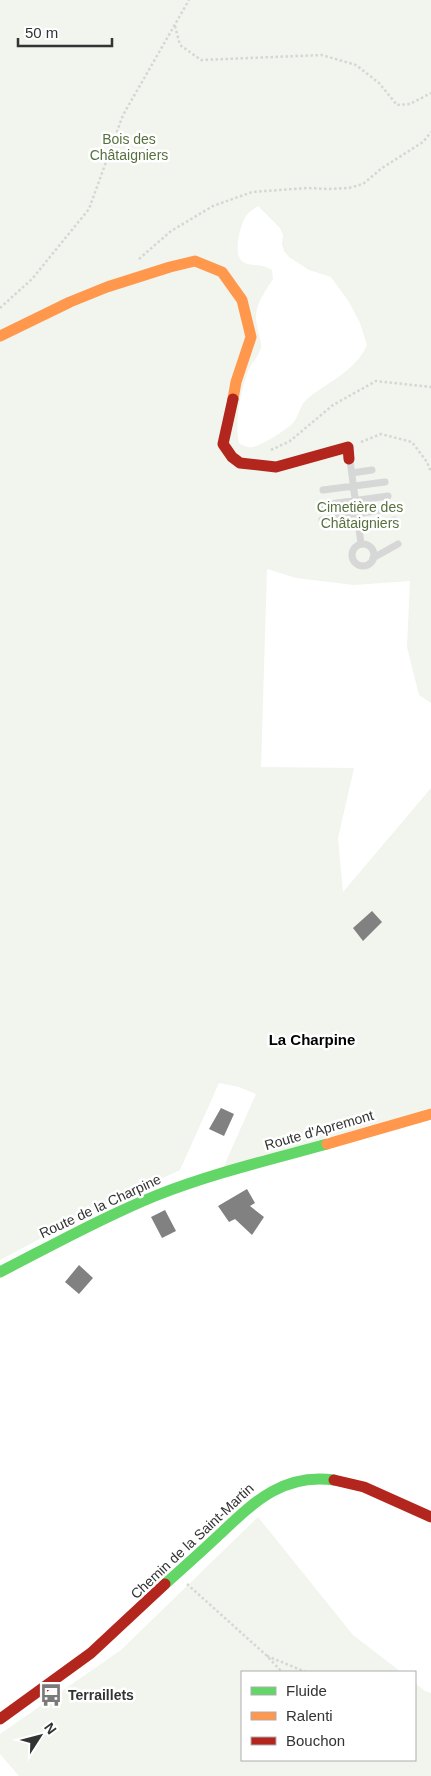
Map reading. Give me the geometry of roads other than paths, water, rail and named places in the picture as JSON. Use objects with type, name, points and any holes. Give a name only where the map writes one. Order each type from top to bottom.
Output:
[{"type":"street","points":[[0,336],[70,302],[107,287],[170,267],[196,261],[222,272],[242,300],[251,337],[236,382],[223,444],[232,457],[240,463],[276,467],[348,447],[349,459]]},
{"type":"street","name":"Route d'Apremont","points":[[215,1176],[431,1114]]},
{"type":"street","name":"Route de la Charpine","points":[[0,1272],[107,1216],[155,1196],[215,1176]]},
{"type":"street","name":"Chemin de la Saint-Martin","points":[[0,1719],[91,1653],[268,1491],[296,1480],[323,1477],[354,1484],[431,1517]]},
{"type":"lane","points":[[349,459],[361,544]]},
{"type":"lane","points":[[352,473],[372,470]]},
{"type":"lane","points":[[323,490],[385,482]]},
{"type":"lane","points":[[323,505],[388,496]]},
{"type":"lane","points":[[322,520],[392,508]]},
{"type":"lane","points":[[359,526],[395,520]]},
{"type":"lane","points":[[373,558],[374,553],[369,546],[361,544],[352,552],[353,561],[360,566],[364,566],[373,558],[398,544]]},
{"type":"place","name":"Terraillets","points":[[51,1695]]},
{"type":"district","name":"La Charpine","points":[[312,1040]]},
{"type":"park label","name":"Bois des Châtaigniers","points":[[129,148]]},
{"type":"park label","name":"Cimetière des Châtaigniers","points":[[360,516]]}]
